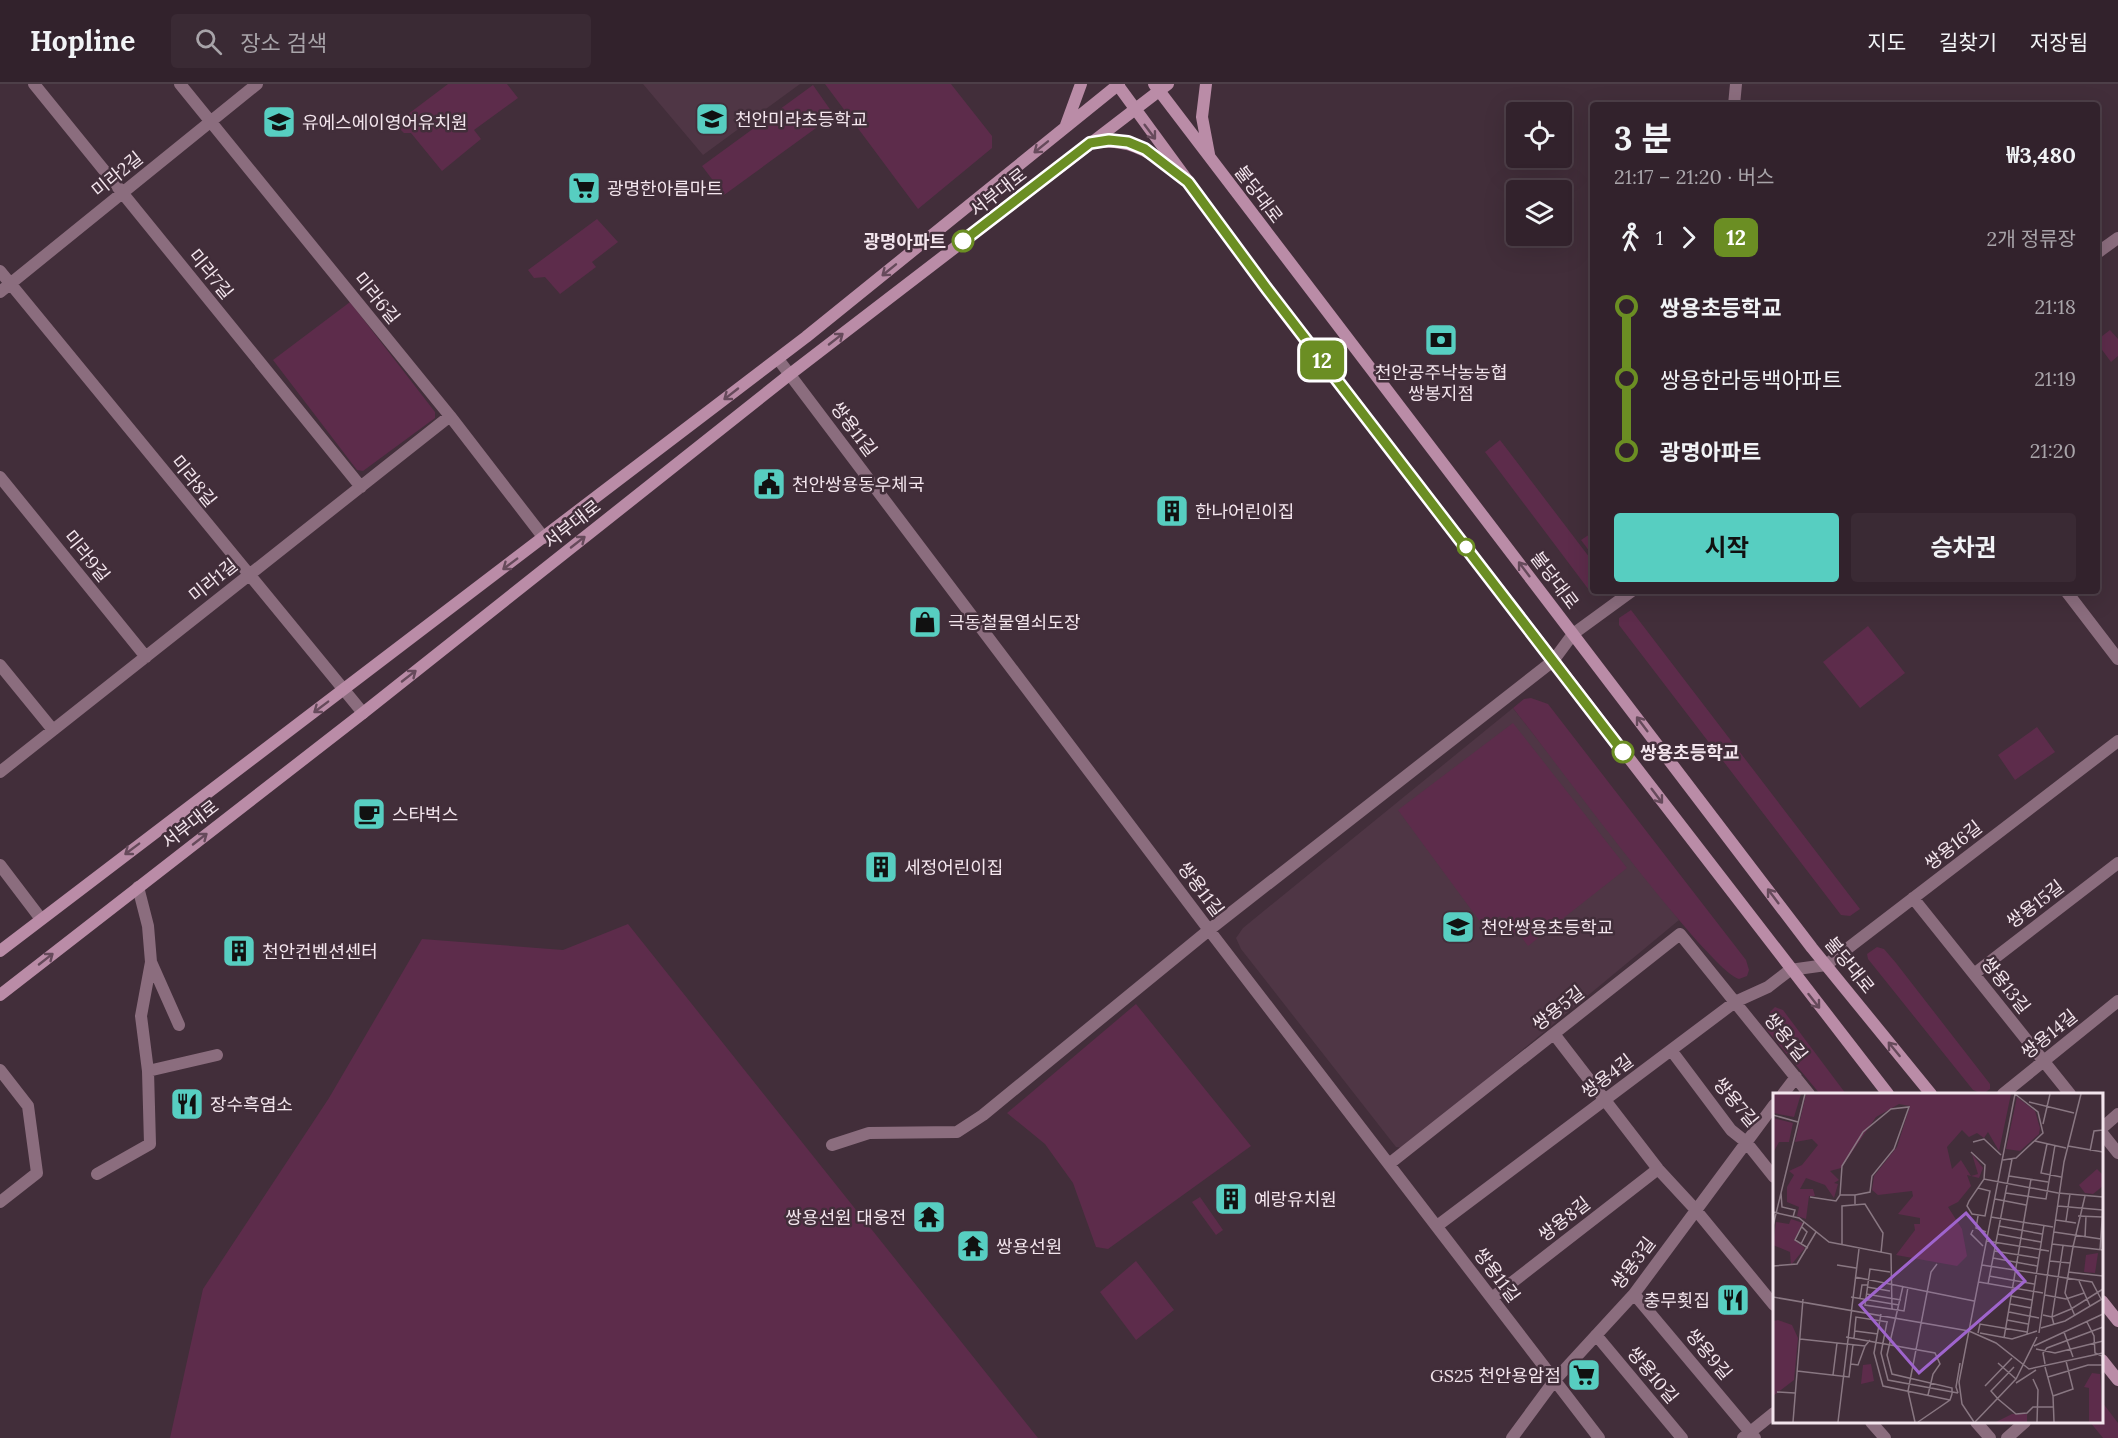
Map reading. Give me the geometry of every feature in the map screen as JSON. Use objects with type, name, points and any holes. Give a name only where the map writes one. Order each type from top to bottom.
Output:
[{"type":"main road","points":[[1065,127],[1082,84]]},
{"type":"main road","points":[[1118,84],[1134,110],[1267,289],[1886,1093]]},
{"type":"main road","name":"서부대로","points":[[0,951],[778,358],[1118,84]]},
{"type":"main road","points":[[1206,84],[1202,117],[1210,159]]},
{"type":"main road","name":"서부대로","points":[[0,995],[363,713],[789,375],[1134,110],[1160,86]]},
{"type":"main road","name":"불당대로","points":[[1160,86],[1210,159],[1826,965],[1929,1093]]},
{"type":"main road","points":[[1090,143],[1109,140],[1128,142],[1145,149],[1188,182]]},
{"type":"main road","points":[[2103,1302],[2118,1321]]},
{"type":"main road","points":[[2103,1361],[2118,1380]]},
{"type":"street","name":"미라7길","points":[[34,84],[361,487]]},
{"type":"street","name":"미라6길","points":[[180,84],[450,416],[544,538]]},
{"type":"street","name":"미라2길","points":[[5,287],[257,84]]},
{"type":"street","points":[[1734,102],[1736,84]]},
{"type":"street","points":[[2100,251],[2118,238]]},
{"type":"street","name":"미라8길","points":[[0,271],[5,287],[363,713]]},
{"type":"street","name":"쌍용11길","points":[[778,358],[1209,930],[1599,1438]]},
{"type":"street","name":"미라1길","points":[[0,772],[450,416]]},
{"type":"street","name":"미라9길","points":[[0,477],[147,657]]},
{"type":"street","points":[[832,1145],[869,1133],[957,1132],[983,1115],[1209,930],[1553,661],[1574,634],[1628,594]]},
{"type":"street","points":[[2068,594],[2118,659]]},
{"type":"street","points":[[0,665],[53,730]]},
{"type":"street","name":"쌍용16길","points":[[1806,968],[1826,965],[2118,741]]},
{"type":"street","name":"쌍용15길","points":[[1974,974],[2118,863]]},
{"type":"street","points":[[0,865],[41,919]]},
{"type":"street","points":[[97,1174],[150,1144],[148,1071],[141,1016],[151,962],[148,926],[138,887]]},
{"type":"street","name":"쌍용13길","points":[[1913,898],[2068,1093]]},
{"type":"street","name":"쌍용5길","points":[[1389,1164],[1680,934],[1735,1002]]},
{"type":"street","points":[[151,962],[179,1025]]},
{"type":"street","name":"쌍용4길","points":[[1437,1226],[1735,1002],[1768,987],[1790,970],[1806,968]]},
{"type":"street","name":"쌍용14길","points":[[2005,1093],[2118,1001]]},
{"type":"street","name":"쌍용1길","points":[[1735,1002],[1808,1093]]},
{"type":"street","points":[[1554,1034],[1658,1169],[1695,1209],[1773,1304]]},
{"type":"street","name":"쌍용7길","points":[[1671,1050],[1731,1130],[1746,1142],[1773,1176]]},
{"type":"street","points":[[148,1071],[217,1055]]},
{"type":"street","points":[[0,1070],[28,1106],[37,1173],[0,1202]]},
{"type":"street","points":[[1784,1093],[1796,1077]]},
{"type":"street","name":"쌍용3길","points":[[1512,1438],[1554,1382],[1634,1294],[1773,1106]]},
{"type":"street","points":[[2103,1129],[2118,1114]]},
{"type":"street","points":[[2103,1131],[2118,1153]]},
{"type":"street","name":"쌍용8길","points":[[1492,1298],[1658,1169]]},
{"type":"street","name":"쌍용9길","points":[[1634,1294],[1750,1436]]},
{"type":"street","name":"쌍용10길","points":[[1596,1335],[1682,1438]]},
{"type":"street","points":[[1750,1436],[1773,1414]]},
{"type":"street","points":[[1872,1423],[1885,1438]]},
{"type":"street","points":[[1977,1423],[1990,1438]]},
{"type":"street","points":[[2007,1438],[2024,1423]]},
{"type":"shaded area","points":[[448,84],[507,84],[518,98],[474,130],[481,139],[442,171],[411,133],[404,133],[395,124]]},
{"type":"shaded area","name":"천안미라초등학교","points":[[643,84],[800,84],[703,155]]},
{"type":"shaded area","points":[[825,84],[951,84],[992,136],[992,148],[918,209]]},
{"type":"shaded area","points":[[813,85],[834,115],[724,195],[702,166]]},
{"type":"shaded area","points":[[597,219],[618,242],[592,262],[596,267],[560,294],[545,277],[534,278],[528,270]]},
{"type":"shaded area","points":[[350,302],[435,412],[435,418],[363,471],[357,470],[273,360]]},
{"type":"shaded area","points":[[2110,330],[2118,339],[2118,356],[2111,362],[2100,347],[2100,338]]},
{"type":"shaded area","points":[[1500,440],[1590,558],[1590,591],[1485,452]]},
{"type":"shaded area","points":[[1590,534],[1590,552],[1581,540]]},
{"type":"shaded area","points":[[1631,610],[1860,909],[1850,916],[1841,915],[1619,625],[1619,618]]},
{"type":"shaded area","points":[[1868,626],[1905,673],[1860,708],[1823,662]]},
{"type":"shaded area","points":[[1531,698],[1548,704],[1746,960],[1749,970],[1747,976],[1739,979],[1722,966],[1695,938],[1590,809],[1513,708],[1524,699]]},
{"type":"shaded area","name":"천안쌍용초등학교","points":[[1513,708],[1679,920],[1404,1148],[1396,1147],[1241,949],[1236,938],[1243,928]]},
{"type":"shaded area","points":[[1513,723],[1627,868],[1528,946],[1517,931],[1513,934],[1500,916],[1484,927],[1398,810]]},
{"type":"shaded area","points":[[2037,727],[2055,752],[2015,780],[1998,755]]},
{"type":"shaded area","points":[[628,924],[1038,1438],[170,1438],[203,1289],[329,1098],[422,939],[563,950]]},
{"type":"shaded area","points":[[1877,947],[1884,949],[1990,1084],[1990,1089],[1984,1093],[1973,1090],[1868,959],[1867,954]]},
{"type":"shaded area","points":[[1136,1004],[1251,1146],[1108,1249],[1096,1247],[1073,1183],[1045,1144],[1007,1113]]},
{"type":"shaded area","points":[[1775,1007],[1783,1010],[1845,1093],[1819,1093],[1766,1029],[1770,1012]]},
{"type":"shaded area","points":[[1200,1197],[1223,1230],[1216,1235],[1192,1202]]},
{"type":"shaded area","points":[[1136,1261],[1174,1310],[1136,1340],[1100,1292]]},
{"type":"shaded area","points":[[2103,1403],[2118,1423],[2118,1438],[2103,1438],[2091,1423],[2103,1423]]},
{"type":"bus line","name":"12","points":[[963,241],[1090,143],[1109,140],[1128,142],[1145,149],[1161,160],[1188,182],[1267,289],[1623,752]]},
{"type":"place","name":"천안미라초등학교","points":[[712,119]]},
{"type":"place","name":"유에스에이영어유치원","points":[[279,122]]},
{"type":"place","name":"광명한아름마트","points":[[584,188]]},
{"type":"place","name":"광명아파트","points":[[963,241]]},
{"type":"place","name":"천안공주낙농농협 쌍봉지점","points":[[1441,340]]},
{"type":"place","name":"천안쌍용동우체국","points":[[769,484]]},
{"type":"place","name":"한나어린이집","points":[[1172,511]]},
{"type":"place","name":"극동철물열쇠도장","points":[[925,622]]},
{"type":"place","name":"쌍용초등학교","points":[[1623,752]]},
{"type":"place","name":"스타벅스","points":[[369,814]]},
{"type":"place","name":"세정어린이집","points":[[881,867]]},
{"type":"place","name":"천안쌍용초등학교","points":[[1458,927]]},
{"type":"place","name":"천안컨벤션센터","points":[[239,951]]},
{"type":"place","name":"장수흑염소","points":[[187,1104]]},
{"type":"place","name":"예랑유치원","points":[[1231,1199]]},
{"type":"place","name":"쌍용선원 대웅전","points":[[929,1217]]},
{"type":"place","name":"쌍용선원","points":[[973,1246]]},
{"type":"place","name":"충무횟집","points":[[1733,1300]]},
{"type":"place","name":"GS25 천안용암점","points":[[1584,1375]]}]
